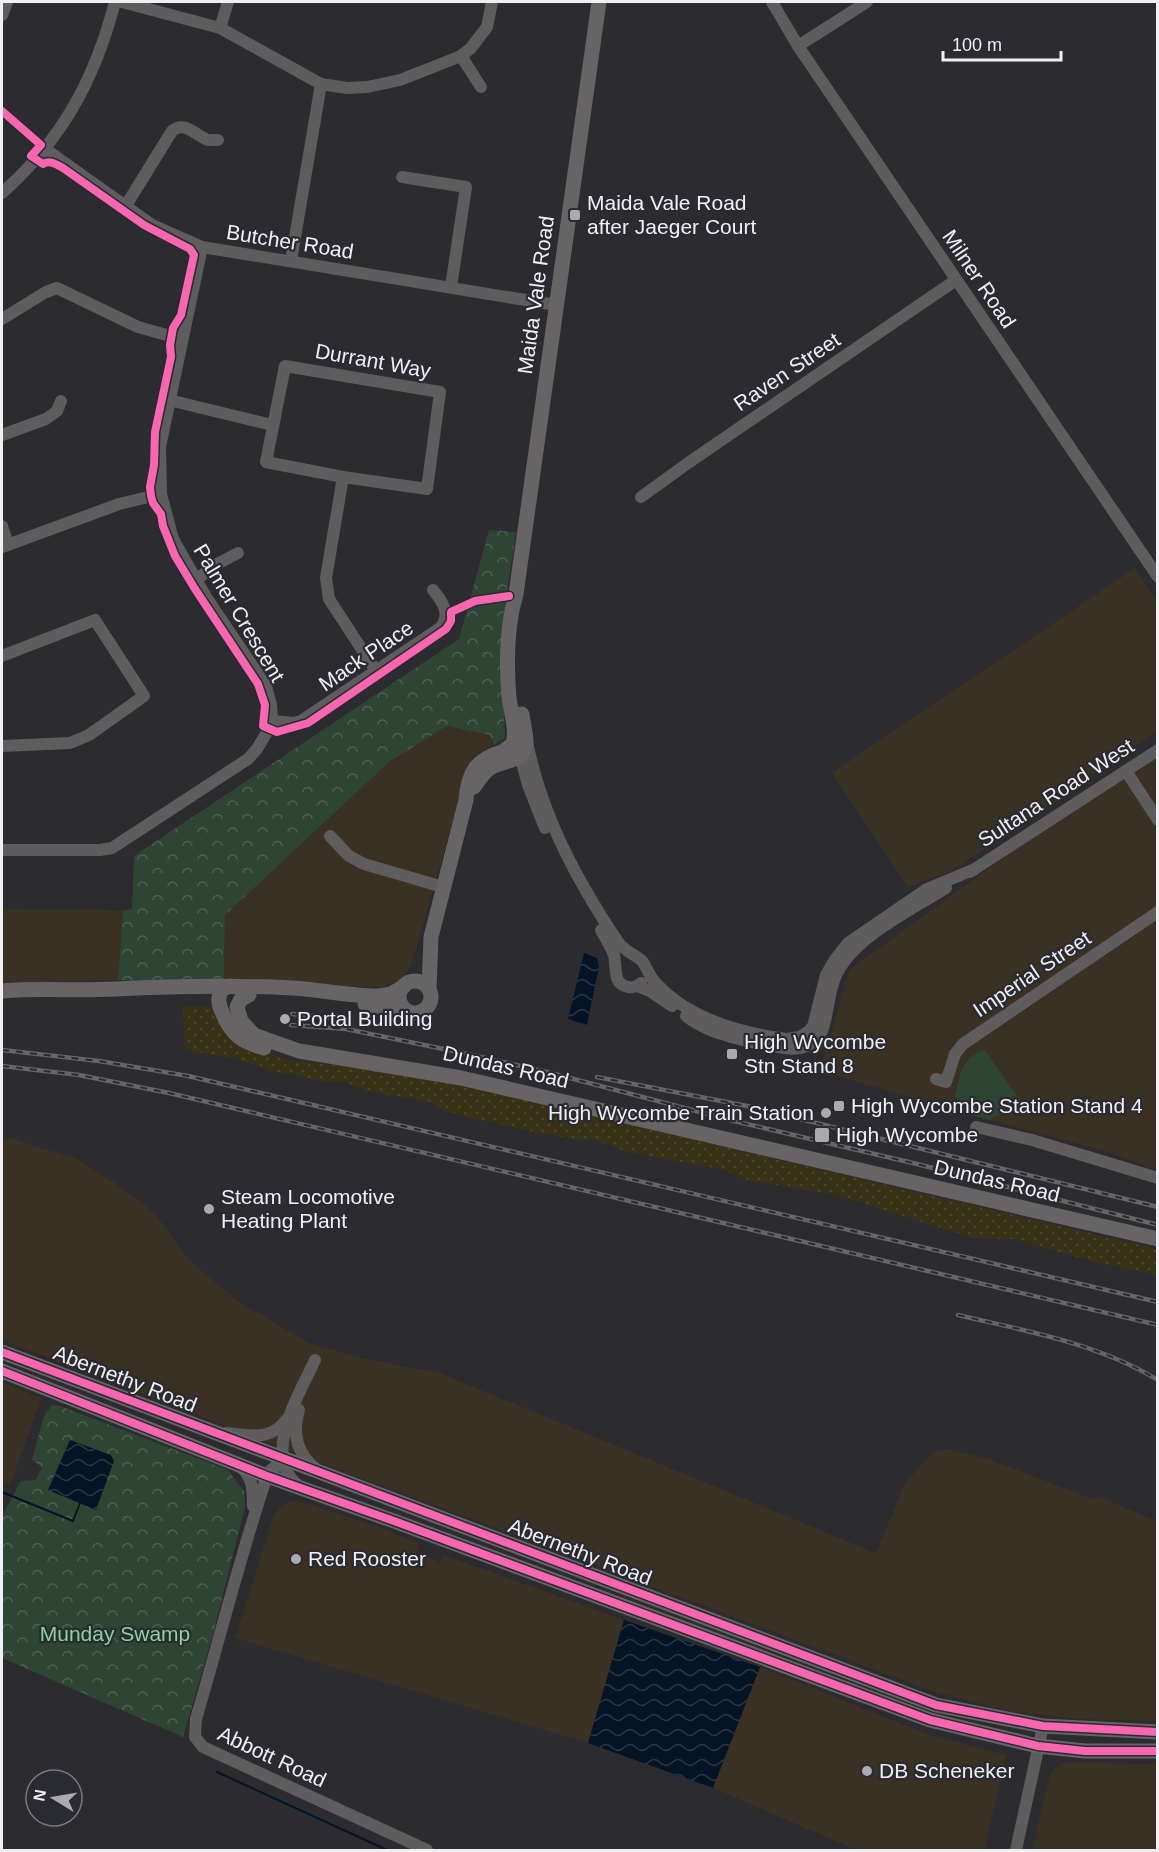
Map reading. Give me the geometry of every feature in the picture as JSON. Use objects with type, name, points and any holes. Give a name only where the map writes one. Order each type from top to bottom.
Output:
[{"type":"main road","name":"Maida Vale Road","points":[[517,752],[516,594],[599,2]]},
{"type":"main road","points":[[409,1012],[401,1006],[400,991],[417,973],[431,937],[466,800],[486,771],[517,752]]},
{"type":"main road","points":[[114,990],[139,994],[203,996],[225,992],[302,989],[365,1000],[409,1012],[420,1012],[429,1005],[430,1000],[431,937]]},
{"type":"main road","points":[[2,991],[114,990],[140,987],[365,1000],[385,996],[416,981],[426,985],[429,989]]},
{"type":"main road","points":[[225,992],[220,1006],[229,1028]]},
{"type":"main road","name":"Dundas Road","points":[[225,992],[241,1021],[254,1035],[299,1051]]},
{"type":"main road","points":[[237,1013],[239,1002],[249,995]]},
{"type":"main road","name":"Dundas Road","points":[[203,996],[229,1028],[243,1040],[262,1048],[299,1051],[461,1078],[1158,1239]]},
{"type":"main road","name":"Abernethy Road","points":[[2,1352],[265,1451],[277,1468],[305,1490],[432,1534],[902,1711],[1038,1746],[1085,1751],[1158,1750]]},
{"type":"main road","name":"Abernethy Road","points":[[2,1371],[231,1461],[277,1468],[302,1465],[936,1705],[1043,1726],[1158,1732]]},
{"type":"street","points":[[2,15],[7,2]]},
{"type":"street","points":[[2,193],[45,149],[73,109],[101,49],[115,2]]},
{"type":"street","points":[[122,2],[220,28],[321,84],[347,88],[382,85],[400,80],[461,56],[471,48],[487,27],[492,2]]},
{"type":"street","points":[[220,28],[228,2]]},
{"type":"street","name":"Milner Road","points":[[772,2],[798,46],[1158,577]]},
{"type":"street","points":[[798,46],[867,2]]},
{"type":"street","points":[[461,56],[481,87]]},
{"type":"street","points":[[291,261],[321,84]]},
{"type":"street","points":[[125,207],[172,131],[177,127],[183,127],[209,140],[218,140]]},
{"type":"street","name":"Butcher Road","points":[[45,149],[159,229],[202,247],[556,305]]},
{"type":"street","points":[[402,177],[466,186],[451,287]]},
{"type":"street","name":"Palmer Crescent","points":[[202,247],[160,447],[161,494],[173,539],[206,597],[266,686],[272,721]]},
{"type":"street","name":"Raven Street","points":[[641,496],[956,280]]},
{"type":"street","points":[[2,319],[46,292],[57,288],[138,327],[181,339]]},
{"type":"street","name":"Durrant Way","points":[[285,366],[440,392],[427,489],[343,477],[266,462],[285,366]]},
{"type":"street","points":[[169,400],[272,425]]},
{"type":"street","points":[[2,435],[46,419],[57,411],[61,401]]},
{"type":"street","points":[[343,477],[326,578],[327,594],[376,671]]},
{"type":"street","points":[[2,526],[5,546],[119,504],[161,494]]},
{"type":"street","points":[[196,580],[215,565],[238,553]]},
{"type":"street","name":"Mack Place","points":[[272,721],[294,723],[301,721],[444,624],[446,619],[444,608],[433,590]]},
{"type":"street","points":[[2,656],[95,620],[144,696],[89,735],[70,743],[2,746]]},
{"type":"street","points":[[2,850],[100,850],[120,844],[248,759],[262,741],[272,721]]},
{"type":"street","name":"Sultana Road West","points":[[975,869],[1158,750]]},
{"type":"street","points":[[517,752],[573,867],[618,942],[627,952],[642,961],[652,979],[666,992],[707,1019],[732,1028],[780,1038],[800,1037],[813,1026],[826,975],[848,943],[918,895],[975,869]]},
{"type":"street","points":[[517,752],[534,802],[553,846],[613,952],[617,978],[623,985],[637,986],[654,993],[692,1021],[708,1029],[783,1048],[803,1048],[814,1041],[822,1031],[833,981],[852,952],[902,915],[975,869]]},
{"type":"street","points":[[1126,771],[1158,820]]},
{"type":"street","points":[[330,837],[349,856],[364,864],[443,886]]},
{"type":"street","name":"Imperial Street","points":[[946,1082],[955,1054],[963,1044],[1158,912]]},
{"type":"street","points":[[616,970],[622,959],[634,957]]},
{"type":"street","points":[[637,986],[644,980],[646,968]]},
{"type":"street","points":[[976,1127],[1042,1143],[1158,1178]]},
{"type":"street","points":[[277,1468],[290,1414],[315,1360],[298,1414],[295,1435],[298,1448],[305,1458],[316,1469],[328,1476]]},
{"type":"street","points":[[207,1430],[256,1436],[270,1434],[279,1428],[290,1414]]},
{"type":"street","points":[[231,1461],[242,1467],[253,1487],[253,1506],[248,1530]]},
{"type":"street","name":"Abbott Road","points":[[277,1468],[248,1530],[239,1571],[196,1719],[196,1740],[203,1747],[427,1851]]},
{"type":"street","name":"Abbott Road","points":[[239,1571],[277,1468]]},
{"type":"street","points":[[1016,1851],[1043,1726]]},
{"type":"shaded area","points":[[1135,568],[1157,602],[1157,732],[951,871],[908,887],[832,773]]},
{"type":"shaded area","points":[[447,726],[490,735],[494,745],[473,757],[467,771],[413,960],[403,979],[383,987],[224,983],[225,915],[389,762]]},
{"type":"shaded area","points":[[1157,746],[1157,1171],[1115,1154],[820,1071],[849,970]]},
{"type":"shaded area","points":[[2,909],[123,910],[118,980],[2,983]]},
{"type":"shaded area","points":[[2,1136],[77,1159],[115,1183],[155,1213],[188,1259],[238,1301],[309,1343],[362,1358],[440,1373],[876,1553],[905,1482],[935,1451],[947,1449],[989,1459],[1095,1500],[1097,1496],[1157,1521],[1157,1721],[1072,1719],[1004,1710],[932,1691],[313,1460],[2,1340]]},
{"type":"shaded area","points":[[2,1382],[42,1398],[10,1485],[2,1481]]},
{"type":"shaded area","points":[[293,1501],[384,1529],[420,1544],[417,1553],[440,1562],[444,1555],[624,1620],[588,1743],[235,1638],[273,1517],[282,1505]]},
{"type":"shaded area","points":[[760,1667],[927,1734],[1006,1755],[985,1850],[856,1850],[713,1788]]},
{"type":"shaded area","points":[[1063,1762],[1157,1764],[1157,1850],[1032,1850],[1050,1774]]},
{"type":"green space","points":[[489,530],[516,532],[501,648],[505,738],[494,745],[490,735],[447,726],[389,762],[225,915],[224,983],[118,980],[123,910],[132,909],[134,856],[459,639]]},
{"type":"green space","points":[[984,1049],[1020,1100],[990,1120],[964,1113],[955,1096],[960,1074],[966,1063]]},
{"type":"green space","name":"Munday Swamp","points":[[52,1405],[60,1406],[228,1470],[244,1491],[245,1507],[213,1634],[183,1737],[2,1658],[2,1514],[21,1481],[36,1480],[42,1467],[32,1460],[44,1416]]},
{"type":"sand","points":[[183,1006],[225,1007],[263,1051],[289,1060],[370,1069],[462,1085],[1157,1249],[1157,1275],[1091,1261],[1013,1239],[973,1238],[837,1195],[751,1181],[720,1169],[628,1152],[591,1139],[579,1140],[463,1116],[443,1110],[432,1102],[372,1092],[343,1082],[318,1081],[273,1072],[237,1059],[185,1050]]},
{"type":"water","points":[[584,953],[597,958],[599,967],[587,1025],[568,1019]]},
{"type":"water","points":[[70,1440],[111,1455],[114,1461],[96,1510],[48,1490]]},
{"type":"water","points":[[624,1620],[760,1667],[713,1788],[588,1743]]},
{"type":"waterway","points":[[2,1492],[73,1521],[80,1503]]},
{"type":"waterway","points":[[217,1772],[387,1850]]},
{"type":"railway","points":[[292,1014],[337,1019]]},
{"type":"railway","points":[[291,1025],[346,1029],[547,1072],[734,1121],[917,1164],[1158,1225]]},
{"type":"railway","points":[[2,1050],[99,1061],[188,1076],[1158,1302]]},
{"type":"railway","points":[[2,1066],[79,1075],[169,1093],[1158,1325]]},
{"type":"railway","points":[[597,1077],[747,1106],[1158,1207]]},
{"type":"railway","points":[[958,1315],[1086,1347],[1111,1356],[1158,1380]]},
{"type":"cycle path","points":[[2,111],[41,145],[31,156],[43,164],[51,162],[63,168],[144,225],[190,249],[194,255],[181,315],[173,328],[170,345],[171,357],[155,432],[151,496],[161,514],[163,526],[175,556],[258,684],[265,705],[263,726],[277,732],[308,723],[446,629],[451,621],[451,612],[475,601],[509,596]]},
{"type":"cycle path","points":[[2,1352],[936,1705],[1043,1726],[1158,1732]]},
{"type":"cycle path","points":[[2,1371],[267,1476],[930,1720],[1038,1746],[1085,1751],[1158,1751]]},
{"type":"place","name":"Maida Vale Road after Jaeger Court","points":[[575,215]]},
{"type":"place","name":"Portal Building","points":[[285,1019]]},
{"type":"place","name":"High Wycombe Stn Stand 8","points":[[732,1054]]},
{"type":"place","name":"High Wycombe Station Stand 4","points":[[839,1106]]},
{"type":"place","name":"High Wycombe Train Station","points":[[826,1113]]},
{"type":"place","name":"High Wycombe","points":[[822,1135]]},
{"type":"place","name":"Steam Locomotive Heating Plant","points":[[209,1209]]},
{"type":"place","name":"Red Rooster","points":[[296,1559]]},
{"type":"place","name":"DB Scheneker","points":[[867,1771]]}]
